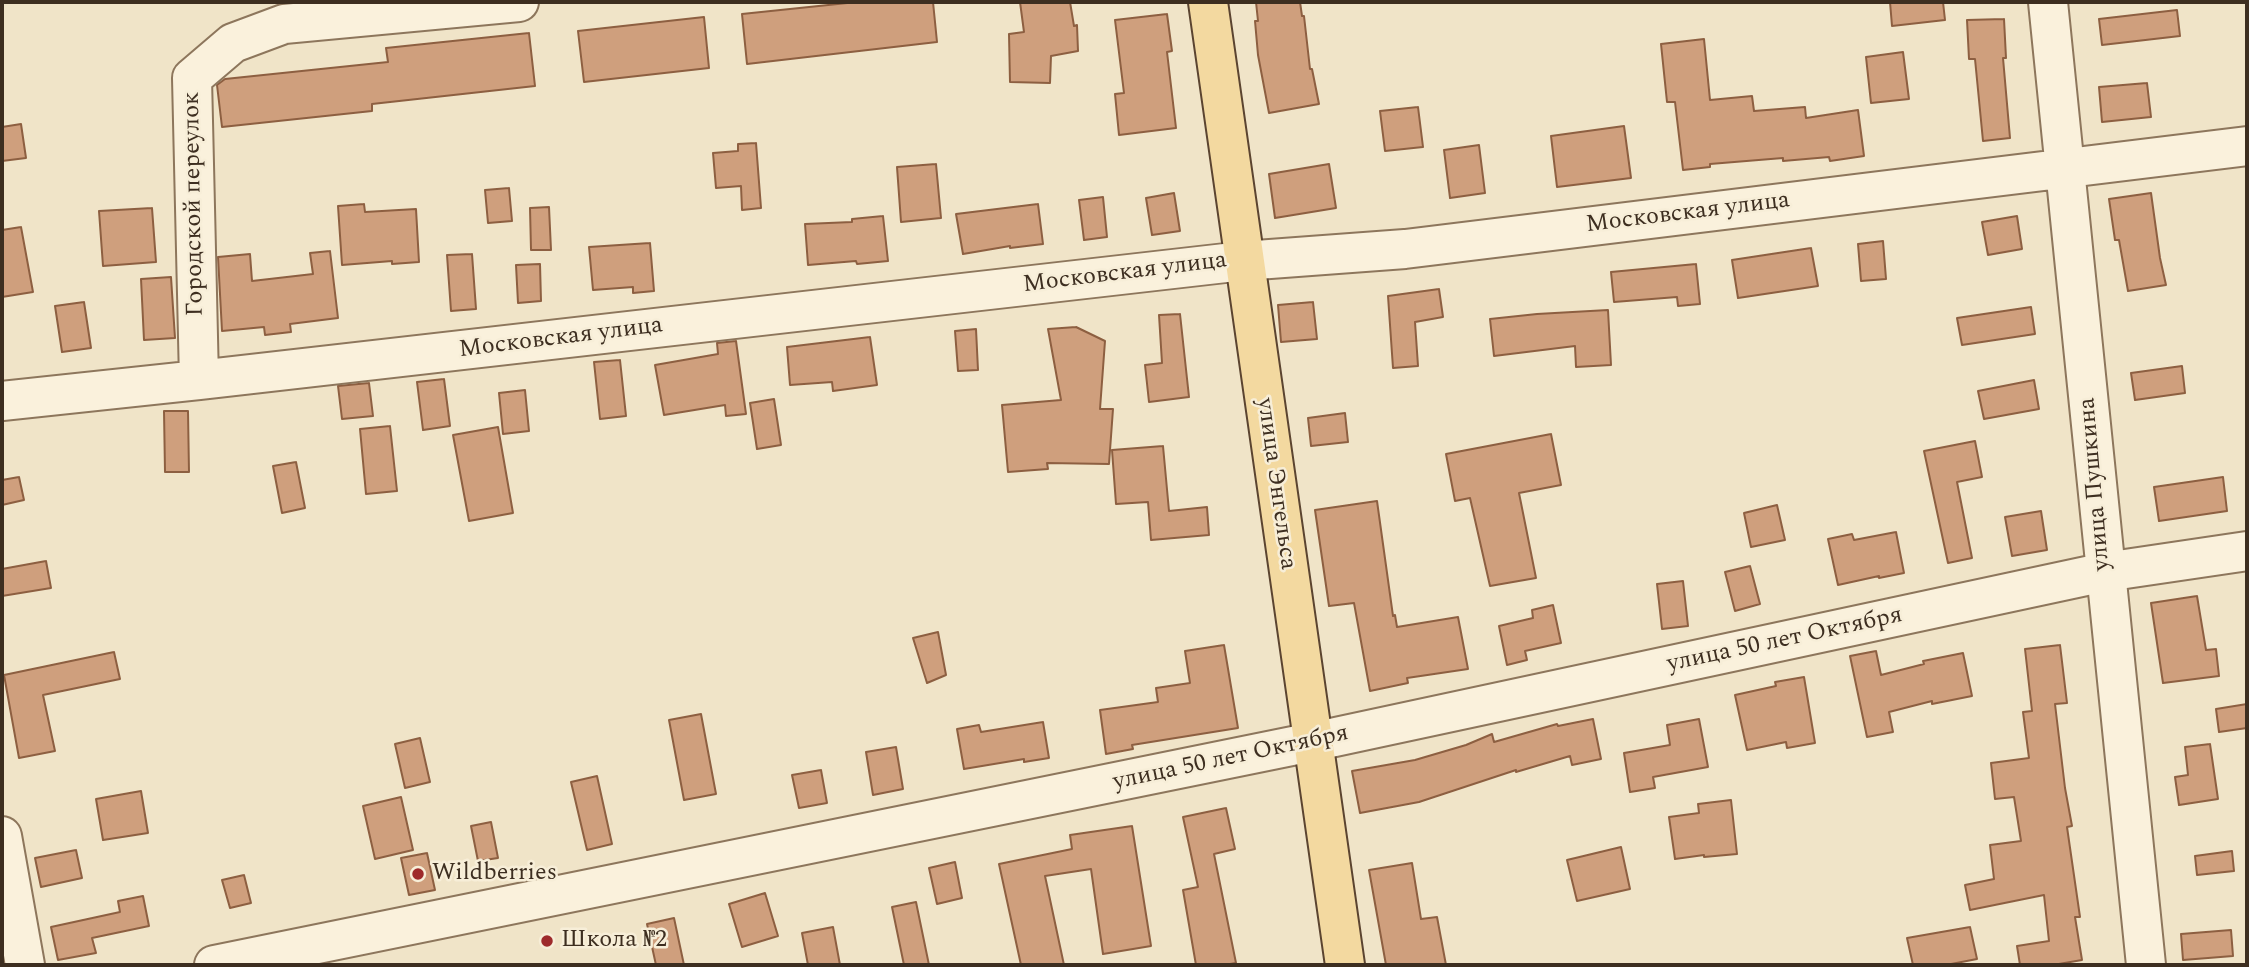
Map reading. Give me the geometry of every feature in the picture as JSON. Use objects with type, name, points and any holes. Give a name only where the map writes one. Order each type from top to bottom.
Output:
[{"type":"main road","name":"улица Энгельса","points":[[1208,2],[1345,965]]},
{"type":"street","name":"Городской переулок","points":[[199,380],[192,78],[233,43],[284,24],[519,2]]},
{"type":"street","name":"улица Пушкина","points":[[2048,2],[2146,965]]},
{"type":"street","name":"Московская улица","points":[[2,401],[1243,261],[1405,249],[2247,146]]},
{"type":"street","name":"улица 50 лет Октября","points":[[214,965],[1312,743],[2105,572],[2247,551]]},
{"type":"street","points":[[2,836],[25,965]]},
{"type":"building","points":[[857,2],[933,2],[937,42],[747,64],[742,14]]},
{"type":"building","points":[[1020,2],[1070,2],[1074,26],[1077,25],[1078,51],[1051,56],[1050,83],[1010,82],[1009,34],[1024,32]]},
{"type":"building","points":[[1256,2],[1300,2],[1310,69],[1319,104],[1269,113],[1258,55]]},
{"type":"building","points":[[1890,2],[1943,2],[1945,20],[1892,26]]},
{"type":"building","points":[[2177,10],[2180,36],[2102,45],[2099,19]]},
{"type":"building","points":[[1167,14],[1172,51],[1167,52],[1176,128],[1119,135],[1115,94],[1124,93],[1115,20]]},
{"type":"building","points":[[704,17],[709,68],[584,82],[578,31]]},
{"type":"building","points":[[2004,19],[2006,58],[2003,58],[2010,138],[1983,141],[1975,59],[1969,59],[1967,20]]},
{"type":"building","points":[[529,33],[535,86],[372,104],[372,111],[222,127],[217,85],[225,79],[388,62],[386,48]]},
{"type":"building","points":[[1704,39],[1710,100],[1752,96],[1754,111],[1805,107],[1806,118],[1858,110],[1864,156],[1830,161],[1829,157],[1783,161],[1783,158],[1710,164],[1710,167],[1683,170],[1675,102],[1667,102],[1661,44]]},
{"type":"building","points":[[1903,52],[1909,99],[1871,103],[1866,57]]},
{"type":"building","points":[[2147,83],[2151,117],[2102,122],[2099,87]]},
{"type":"building","points":[[1418,107],[1423,147],[1385,151],[1380,111]]},
{"type":"building","points":[[21,124],[26,158],[2,161],[2,127]]},
{"type":"building","points":[[1624,126],[1631,178],[1557,187],[1551,136]]},
{"type":"building","points":[[756,143],[761,208],[742,210],[741,186],[716,188],[713,153],[738,151],[738,144]]},
{"type":"building","points":[[1479,145],[1485,193],[1450,198],[1444,150]]},
{"type":"building","points":[[936,164],[941,218],[901,222],[897,167]]},
{"type":"building","points":[[1329,164],[1336,208],[1275,218],[1269,174]]},
{"type":"building","points":[[509,188],[512,221],[488,223],[485,190]]},
{"type":"building","points":[[1174,193],[1180,231],[1152,235],[1146,198]]},
{"type":"building","points":[[2151,193],[2166,285],[2128,291],[2119,240],[2115,240],[2109,199]]},
{"type":"building","points":[[1103,197],[1107,237],[1084,240],[1079,200]]},
{"type":"building","points":[[364,204],[365,212],[416,209],[419,262],[342,265],[338,206]]},
{"type":"building","points":[[1038,204],[1043,244],[1010,246],[963,254],[956,214]]},
{"type":"building","points":[[549,207],[551,250],[531,250],[530,208]]},
{"type":"building","points":[[152,208],[156,262],[103,266],[99,211]]},
{"type":"building","points":[[883,216],[888,261],[808,265],[805,224],[852,222],[852,219]]},
{"type":"building","points":[[2017,216],[2022,249],[1988,255],[1982,222]]},
{"type":"building","points":[[21,227],[33,292],[2,297],[2,230]]},
{"type":"building","points":[[1883,241],[1886,279],[1861,281],[1858,244]]},
{"type":"building","points":[[650,243],[654,291],[633,293],[633,287],[593,290],[589,247]]},
{"type":"building","points":[[1811,248],[1818,286],[1738,298],[1732,260]]},
{"type":"building","points":[[330,251],[338,318],[290,324],[291,332],[265,335],[264,327],[222,331],[218,257],[250,254],[252,281],[313,274],[310,253]]},
{"type":"building","points":[[472,254],[476,309],[451,311],[447,255]]},
{"type":"building","points":[[540,264],[541,301],[518,303],[516,265]]},
{"type":"building","points":[[1696,264],[1700,304],[1678,306],[1677,297],[1614,302],[1611,272]]},
{"type":"building","points":[[171,277],[175,338],[144,340],[141,279]]},
{"type":"building","points":[[1439,289],[1443,317],[1415,322],[1418,366],[1393,368],[1388,296]]},
{"type":"building","points":[[84,302],[91,348],[62,352],[55,306]]},
{"type":"building","points":[[1313,302],[1317,339],[1281,342],[1278,305]]},
{"type":"building","points":[[2031,307],[2035,334],[1962,345],[1957,318]]},
{"type":"building","points":[[1608,310],[1611,365],[1576,367],[1575,346],[1494,356],[1490,319]]},
{"type":"building","points":[[1180,314],[1189,397],[1149,402],[1145,365],[1162,363],[1159,315]]},
{"type":"building","points":[[1076,327],[1105,341],[1100,409],[1113,409],[1109,464],[1047,463],[1048,469],[1008,472],[1002,405],[1061,400],[1048,329]]},
{"type":"building","points":[[976,329],[978,370],[958,371],[955,331]]},
{"type":"building","points":[[870,337],[877,385],[833,391],[832,382],[790,385],[787,347]]},
{"type":"building","points":[[736,341],[746,414],[726,416],[725,405],[664,415],[655,365],[718,354],[717,343]]},
{"type":"building","points":[[620,360],[626,416],[600,419],[594,362]]},
{"type":"building","points":[[2182,366],[2185,393],[2135,400],[2131,373]]},
{"type":"building","points":[[444,379],[450,426],[423,430],[417,382]]},
{"type":"building","points":[[2034,380],[2039,409],[1984,419],[1978,391]]},
{"type":"building","points":[[369,383],[373,416],[342,419],[338,386]]},
{"type":"building","points":[[525,390],[529,431],[503,434],[499,393]]},
{"type":"building","points":[[774,399],[781,445],[757,449],[750,403]]},
{"type":"building","points":[[164,411],[188,411],[189,472],[165,472]]},
{"type":"building","points":[[1345,413],[1348,442],[1311,446],[1308,418]]},
{"type":"building","points":[[390,426],[397,491],[366,494],[360,429]]},
{"type":"building","points":[[498,427],[513,513],[469,521],[453,435]]},
{"type":"building","points":[[1551,434],[1561,485],[1519,493],[1536,578],[1490,586],[1470,498],[1455,501],[1446,454]]},
{"type":"building","points":[[1975,441],[1982,477],[1957,482],[1972,558],[1948,563],[1924,451]]},
{"type":"building","points":[[1163,446],[1169,511],[1207,507],[1209,535],[1151,540],[1148,502],[1116,504],[1112,450]]},
{"type":"building","points":[[296,462],[305,508],[282,513],[273,466]]},
{"type":"building","points":[[19,477],[24,500],[2,505],[2,480]]},
{"type":"building","points":[[2223,477],[2227,511],[2159,521],[2154,487]]},
{"type":"building","points":[[1377,501],[1393,616],[1395,615],[1397,627],[1458,617],[1468,669],[1407,678],[1408,683],[1370,691],[1354,603],[1329,606],[1315,510]]},
{"type":"building","points":[[1777,505],[1785,540],[1751,547],[1744,513]]},
{"type":"building","points":[[2041,511],[2047,550],[2012,556],[2005,517]]},
{"type":"building","points":[[1896,532],[1904,573],[1838,585],[1828,539],[1852,534],[1854,540]]},
{"type":"building","points":[[46,561],[51,588],[2,596],[2,569]]},
{"type":"building","points":[[1750,566],[1760,604],[1735,611],[1725,572]]},
{"type":"building","points":[[1683,581],[1688,626],[1662,629],[1657,584]]},
{"type":"building","points":[[2197,596],[2206,650],[2216,649],[2219,676],[2163,683],[2151,603]]},
{"type":"building","points":[[1553,605],[1561,643],[1525,651],[1527,660],[1507,665],[1499,626],[1533,618],[1532,610]]},
{"type":"building","points":[[938,632],[946,675],[927,683],[913,638]]},
{"type":"building","points":[[1224,645],[1238,728],[1132,745],[1133,749],[1106,754],[1100,710],[1158,702],[1156,688],[1190,683],[1185,651]]},
{"type":"building","points":[[2060,645],[2067,703],[2055,704],[2072,826],[2067,827],[2080,917],[2075,917],[2082,960],[2053,965],[2020,965],[2017,946],[2049,941],[2044,895],[1970,910],[1965,885],[1994,879],[1990,845],[2021,841],[2014,797],[1995,799],[1991,763],[2029,758],[2023,712],[2032,711],[2025,649]]},
{"type":"building","points":[[1876,651],[1881,675],[1924,664],[1923,661],[1963,653],[1972,696],[1932,704],[1932,701],[1889,712],[1893,732],[1867,737],[1850,656]]},
{"type":"building","points":[[114,652],[120,679],[43,695],[55,751],[19,758],[4,675]]},
{"type":"building","points":[[1804,677],[1815,743],[1787,748],[1786,742],[1747,750],[1735,695],[1776,686],[1775,682]]},
{"type":"building","points":[[2247,704],[2247,728],[2219,732],[2216,709]]},
{"type":"building","points":[[701,714],[716,794],[684,800],[669,720]]},
{"type":"building","points":[[1593,719],[1601,759],[1572,765],[1570,756],[1516,770],[1419,802],[1360,813],[1352,771],[1415,760],[1466,745],[1492,734],[1494,742],[1557,724],[1558,726]]},
{"type":"building","points":[[1699,719],[1708,767],[1653,777],[1655,788],[1630,792],[1624,753],[1670,745],[1667,725]]},
{"type":"building","points":[[1043,722],[1049,758],[1024,762],[1024,759],[964,769],[957,729],[979,725],[981,732]]},
{"type":"building","points":[[420,738],[430,782],[405,788],[395,744]]},
{"type":"building","points":[[2210,744],[2218,799],[2179,805],[2175,777],[2188,775],[2185,747]]},
{"type":"building","points":[[896,747],[903,789],[873,795],[866,752]]},
{"type":"building","points":[[821,770],[827,803],[799,808],[792,775]]},
{"type":"building","points":[[597,776],[612,844],[587,850],[571,782]]},
{"type":"building","points":[[141,791],[148,833],[103,840],[96,799]]},
{"type":"building","points":[[401,797],[413,850],[375,859],[363,806]]},
{"type":"building","points":[[1731,800],[1737,854],[1675,859],[1669,817],[1699,813],[1698,804]]},
{"type":"building","points":[[1226,808],[1235,849],[1214,854],[1236,963],[1196,965],[1183,890],[1198,887],[1183,817]]},
{"type":"building","points":[[491,822],[498,858],[478,861],[471,826]]},
{"type":"building","points":[[1132,826],[1151,946],[1103,954],[1091,869],[1045,876],[1064,965],[1021,965],[999,864],[1072,849],[1070,835]]},
{"type":"building","points":[[1621,847],[1630,889],[1577,901],[1567,860]]},
{"type":"building","points":[[76,850],[82,878],[41,887],[35,858]]},
{"type":"building","points":[[2232,851],[2234,871],[2197,875],[2195,856]]},
{"type":"building","name":"Wildberries","points":[[427,853],[435,890],[409,895],[401,858]]},
{"type":"building","points":[[955,862],[962,898],[937,904],[929,868]]},
{"type":"building","points":[[1412,863],[1421,919],[1437,917],[1446,965],[1386,965],[1369,870]]},
{"type":"building","points":[[244,875],[251,903],[230,908],[222,880]]},
{"type":"building","points":[[765,893],[778,936],[742,947],[729,904]]},
{"type":"building","points":[[143,896],[149,926],[92,938],[96,953],[58,960],[51,927],[120,912],[118,901]]},
{"type":"building","points":[[916,902],[929,965],[904,965],[892,907]]},
{"type":"building","points":[[674,918],[684,965],[656,965],[647,924]]},
{"type":"building","points":[[833,927],[840,965],[808,965],[802,933]]},
{"type":"building","points":[[1970,927],[1977,959],[1946,965],[1913,965],[1907,938]]},
{"type":"building","points":[[2231,930],[2233,956],[2183,960],[2181,934]]},
{"type":"place","name":"Wildberries","points":[[418,874]]},
{"type":"place","name":"Школа №2","points":[[547,941]]}]
